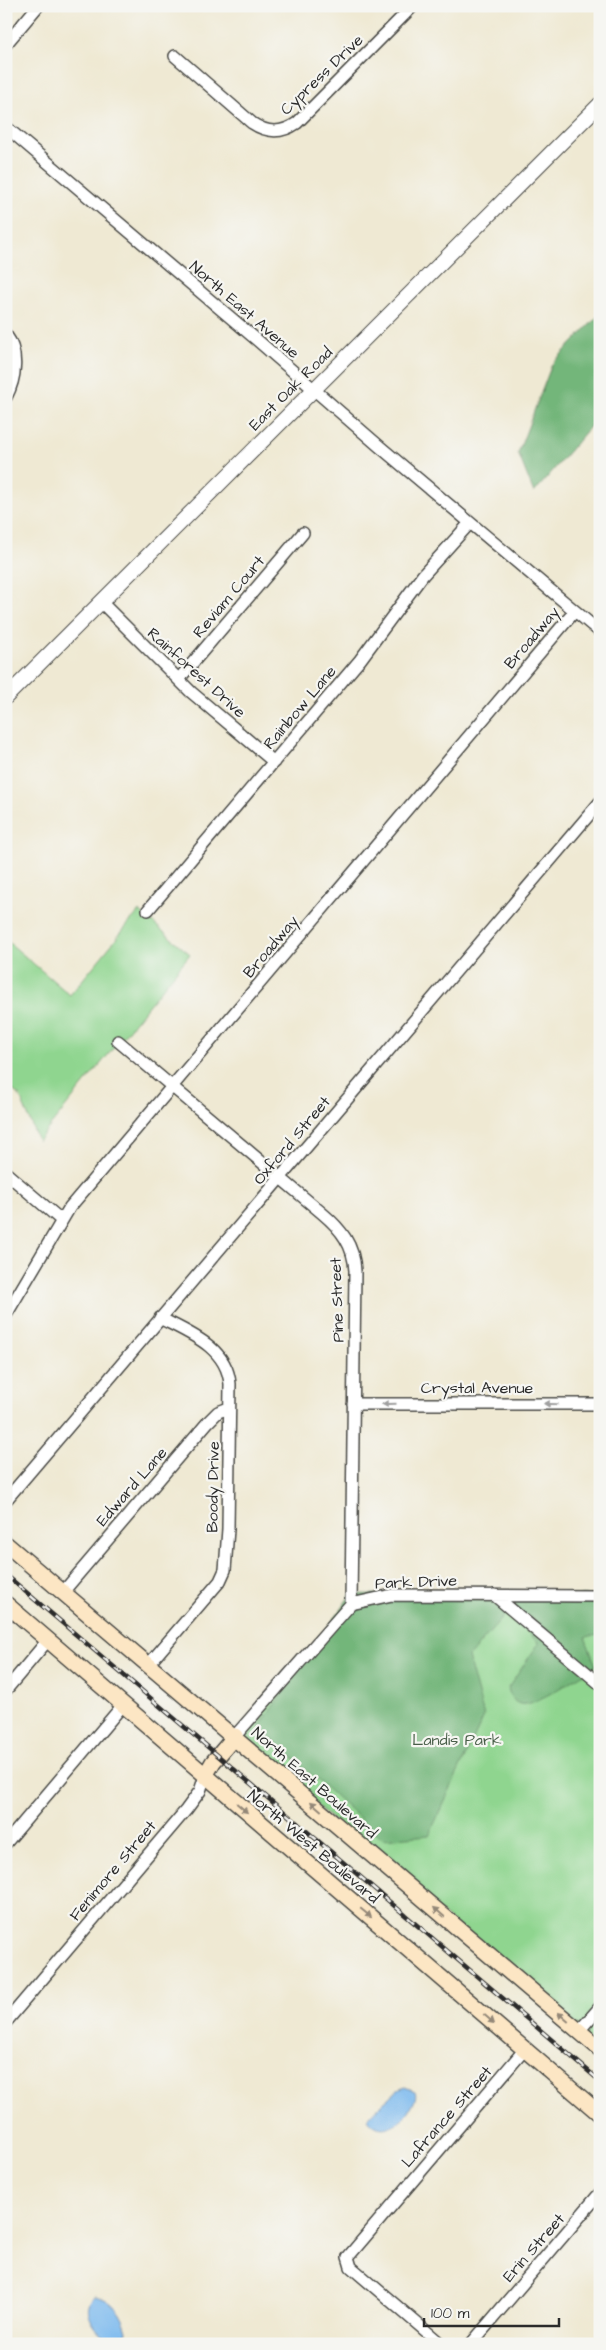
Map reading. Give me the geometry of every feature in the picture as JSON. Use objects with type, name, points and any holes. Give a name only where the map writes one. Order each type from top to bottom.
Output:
[{"type":"main road","name":"North East Boulevard","points":[[6,1544],[235,1736],[600,2049]]},
{"type":"main road","name":"North West Boulevard","points":[[6,1604],[600,2114]]},
{"type":"main road","name":"Fenimore Street","points":[[205,1776],[213,1762],[235,1736]]},
{"type":"street","points":[[6,44],[38,6]]},
{"type":"street","name":"Cypress Drive","points":[[175,56],[252,123],[260,128],[276,132],[284,130],[303,117],[413,6]]},
{"type":"street","name":"East Oak Road","points":[[6,697],[600,104]]},
{"type":"street","name":"North East Avenue","points":[[6,127],[600,632]]},
{"type":"street","points":[[6,335],[11,341],[14,363],[12,386],[6,398]]},
{"type":"street","name":"Rainbow Lane","points":[[148,910],[360,660],[423,575],[470,523]]},
{"type":"street","name":"Reviam Court","points":[[179,679],[303,533]]},
{"type":"street","name":"Rainforest Drive","points":[[101,602],[179,679],[274,762]]},
{"type":"street","name":"Broadway","points":[[6,1315],[61,1220],[575,611]]},
{"type":"street","name":"Oxford Street","points":[[6,1500],[600,802]]},
{"type":"street","name":"Pine Street","points":[[118,1041],[336,1225],[346,1238],[353,1255],[355,1270],[351,1604]]},
{"type":"street","points":[[6,1173],[61,1220]]},
{"type":"street","name":"Boody Drive","points":[[150,1664],[215,1587],[225,1570],[228,1528],[229,1374],[220,1356],[199,1339],[160,1318]]},
{"type":"street","name":"Crystal Avenue","points":[[353,1404],[600,1404]]},
{"type":"street","name":"Edward Lane","points":[[63,1592],[208,1422],[218,1412],[229,1408]]},
{"type":"street","points":[[494,1595],[600,1684]]},
{"type":"street","name":"Park Drive","points":[[351,1604],[392,1596],[600,1596]]},
{"type":"street","points":[[235,1736],[351,1604]]},
{"type":"street","points":[[6,1690],[48,1640]]},
{"type":"street","points":[[6,1843],[123,1705]]},
{"type":"street","name":"Fenimore Street","points":[[6,2022],[186,1810],[200,1791],[205,1776]]},
{"type":"street","points":[[579,2032],[600,2007]]},
{"type":"street","name":"Lafrance Street","points":[[441,2344],[351,2267],[348,2261],[349,2254],[525,2049]]},
{"type":"street","name":"Erin Street","points":[[471,2344],[600,2193]]},
{"type":"green space","points":[[600,314],[600,415],[534,493],[518,453],[552,364]]},
{"type":"green space","points":[[139,911],[190,954],[38,1141],[20,1096],[6,1085],[6,940],[70,995]]},
{"type":"green space","points":[[351,1594],[600,1596],[600,1635],[585,1637],[596,1666],[542,1698],[526,1704],[519,1704],[512,1698],[508,1688],[539,1643],[507,1613],[468,1657],[484,1716],[429,1835],[383,1839],[259,1727]]},
{"type":"green space","name":"Landis Park","points":[[600,1596],[600,2049],[235,1736],[331,1625]]},
{"type":"water","points":[[405,2087],[415,2091],[415,2097],[413,2105],[401,2120],[384,2128],[376,2126],[368,2119],[398,2090]]},
{"type":"water","points":[[95,2296],[112,2304],[123,2319],[127,2331],[121,2342],[106,2338],[94,2325],[88,2309],[90,2302]]},
{"type":"railway","points":[[6,1575],[600,2081]]}]
